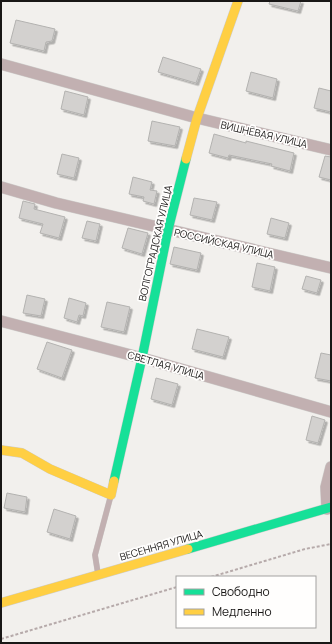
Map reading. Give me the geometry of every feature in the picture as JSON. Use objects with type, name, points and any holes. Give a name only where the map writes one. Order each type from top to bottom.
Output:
[{"type":"street","name":"ВОЛГОГРАДСКАЯ УЛИЦА","points":[[111,495],[142,358],[168,230],[196,118],[238,1]]},
{"type":"street","name":"ВИШНЁВАЯ УЛИЦА","points":[[1,64],[196,118],[331,150]]},
{"type":"street","name":"РОССИЙСКАЯ УЛИЦА","points":[[1,187],[56,203],[331,268]]},
{"type":"street","name":"СВЕТЛАЯ УЛИЦА","points":[[1,321],[142,358],[331,412]]},
{"type":"street","points":[[1,450],[22,453],[50,469],[111,495]]},
{"type":"street","points":[[329,508],[326,488],[331,467]]},
{"type":"street","name":"ВЕСЕННЯЯ УЛИЦА","points":[[1,603],[329,508]]},
{"type":"lane","points":[[98,575],[96,555],[111,495]]},
{"type":"path","points":[[214,576],[305,549],[331,544]]},
{"type":"path","points":[[1,639],[176,587]]},
{"type":"building","points":[[270,1],[301,1],[298,11],[269,4]]},
{"type":"building","points":[[16,20],[55,29],[52,41],[46,42],[44,51],[10,43]]},
{"type":"building","points":[[163,57],[201,69],[196,83],[158,72]]},
{"type":"building","points":[[251,72],[277,79],[273,98],[246,91]]},
{"type":"building","points":[[319,88],[331,91],[331,112],[314,108]]},
{"type":"building","points":[[65,91],[88,97],[84,115],[61,109]]},
{"type":"building","points":[[152,121],[180,127],[175,146],[148,141]]},
{"type":"building","points":[[214,134],[246,143],[246,141],[294,153],[290,171],[271,166],[272,164],[229,155],[228,158],[209,153]]},
{"type":"building","points":[[62,154],[79,158],[74,178],[57,174]]},
{"type":"building","points":[[325,156],[331,157],[331,180],[319,177]]},
{"type":"building","points":[[133,177],[152,182],[150,190],[157,191],[154,204],[143,201],[144,197],[129,194]]},
{"type":"building","points":[[194,198],[217,202],[212,220],[190,215]]},
{"type":"building","points":[[23,201],[35,204],[34,209],[65,217],[59,238],[40,233],[43,224],[19,218]]},
{"type":"building","points":[[271,218],[289,223],[285,238],[267,234]]},
{"type":"building","points":[[87,221],[100,224],[96,241],[82,238]]},
{"type":"building","points":[[128,228],[148,233],[142,254],[122,248]]},
{"type":"building","points":[[174,247],[201,253],[197,270],[170,264]]},
{"type":"building","points":[[257,263],[275,267],[270,291],[252,287]]},
{"type":"building","points":[[306,276],[321,280],[317,293],[302,289]]},
{"type":"building","points":[[27,295],[45,299],[41,316],[23,313]]},
{"type":"building","points":[[69,298],[86,303],[83,316],[79,315],[77,322],[64,318]]},
{"type":"building","points":[[107,302],[130,307],[124,332],[101,327]]},
{"type":"building","points":[[197,329],[229,337],[223,357],[192,349]]},
{"type":"building","points":[[47,342],[72,350],[62,378],[37,369]]},
{"type":"building","points":[[321,353],[331,355],[331,381],[315,378]]},
{"type":"building","points":[[156,378],[178,384],[172,405],[151,399]]},
{"type":"building","points":[[312,416],[325,420],[318,443],[306,440]]},
{"type":"building","points":[[7,493],[27,497],[25,512],[4,508]]},
{"type":"building","points":[[54,509],[76,516],[70,539],[47,532]]},
{"type":"traffic: fast","points":[[114,481],[142,358],[168,230],[186,159]]},
{"type":"traffic: fast","points":[[188,549],[331,507]]},
{"type":"traffic: slow","points":[[186,159],[197,118],[238,1]]},
{"type":"traffic: slow","points":[[1,450],[22,453],[50,469],[111,495],[114,481]]},
{"type":"traffic: slow","points":[[1,603],[188,549]]}]
